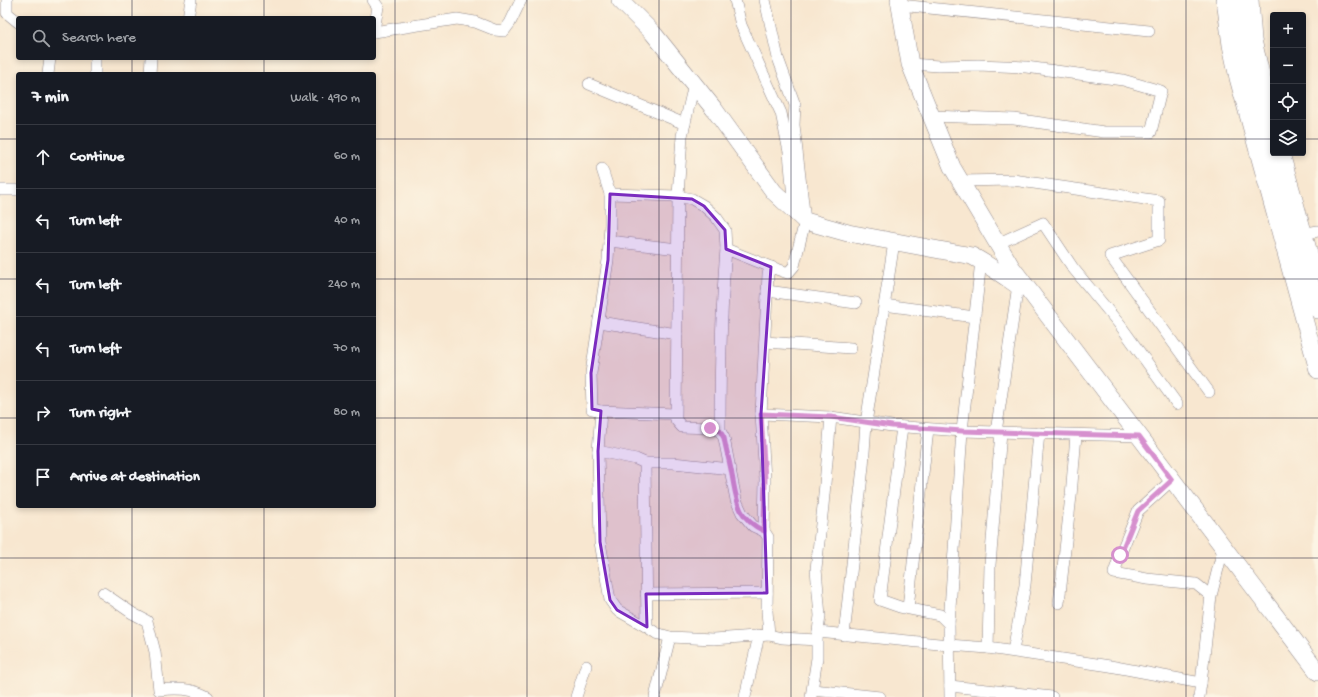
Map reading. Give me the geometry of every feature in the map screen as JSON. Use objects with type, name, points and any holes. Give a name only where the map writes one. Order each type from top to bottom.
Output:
[{"type":"main road","points":[[620,0],[653,33],[694,84],[774,192],[800,216],[848,233],[972,256],[1024,289]]},
{"type":"main road","points":[[1225,0],[1231,45],[1238,78],[1318,370]]},
{"type":"main road","points":[[1241,0],[1245,40],[1270,141]]},
{"type":"main road","points":[[900,2],[910,64],[952,167],[1024,289],[1139,436],[1318,672]]},
{"type":"main road","points":[[1274,156],[1318,310]]},
{"type":"street","points":[[7,0],[7,13],[16,20]]},
{"type":"street","points":[[188,16],[191,0]]},
{"type":"street","points":[[373,0],[378,7],[376,19]]},
{"type":"street","points":[[376,31],[457,19],[475,22],[495,30],[504,31],[510,23],[521,0]]},
{"type":"street","points":[[735,0],[741,25],[780,113],[789,152],[800,216]]},
{"type":"street","points":[[726,248],[788,273],[794,266],[800,216],[794,125],[795,105],[778,58],[765,0]]},
{"type":"street","points":[[1252,0],[1256,40],[1270,98]]},
{"type":"street","points":[[900,2],[1149,31]]},
{"type":"street","points":[[48,72],[50,60]]},
{"type":"street","points":[[96,60],[96,72]]},
{"type":"street","points":[[150,72],[151,60]]},
{"type":"street","points":[[910,64],[939,66],[978,65],[1026,67],[1123,80],[1161,91],[1151,132],[1104,132],[1014,119],[931,116]]},
{"type":"street","points":[[589,84],[685,124]]},
{"type":"street","points":[[694,84],[682,136],[678,196],[676,420],[682,427],[710,428],[720,431]]},
{"type":"street","points":[[1285,156],[1318,274]]},
{"type":"street","points":[[602,169],[610,194],[609,242],[608,260],[591,373],[592,409],[601,411],[676,414]]},
{"type":"street","points":[[960,181],[1013,180],[1159,201],[1159,240],[1110,256],[1209,392]]},
{"type":"street","points":[[0,190],[16,190]]},
{"type":"street","points":[[610,194],[678,196],[692,199],[704,206],[716,217],[725,230],[726,248],[722,300],[720,431],[724,438],[736,500],[742,513],[753,526],[764,531]]},
{"type":"street","points":[[997,244],[1043,223],[1073,268],[1120,325],[1177,404]]},
{"type":"street","points":[[1307,233],[1318,231]]},
{"type":"street","points":[[609,242],[678,249]]},
{"type":"street","points":[[844,635],[863,467],[866,422],[894,242]]},
{"type":"street","points":[[982,261],[962,431],[949,624],[950,692],[1052,697]]},
{"type":"street","points":[[745,697],[764,635],[768,593],[768,538],[764,531],[765,479],[761,414],[768,274],[771,267]]},
{"type":"street","points":[[988,648],[990,565],[998,432],[1024,289]]},
{"type":"street","points":[[767,291],[856,303]]},
{"type":"street","points":[[884,305],[975,316]]},
{"type":"street","points":[[599,322],[677,334]]},
{"type":"street","points":[[765,342],[850,348]]},
{"type":"street","points":[[601,411],[598,451],[600,542],[610,600],[617,610],[656,633],[670,637],[714,639],[764,635],[782,638],[844,635],[988,648],[1110,666],[1201,683]]},
{"type":"street","points":[[761,414],[831,417],[902,427],[962,431],[1139,436]]},
{"type":"street","points":[[831,417],[816,568],[820,616],[817,658],[812,693],[880,697]]},
{"type":"street","points":[[902,427],[880,600],[940,615],[949,624]]},
{"type":"street","points":[[908,608],[928,429]]},
{"type":"street","points":[[1013,651],[1025,585],[1039,433]]},
{"type":"street","points":[[1059,603],[1072,496],[1076,435]]},
{"type":"street","points":[[598,451],[636,459],[645,463],[673,463],[731,469]]},
{"type":"street","points":[[645,463],[647,627]]},
{"type":"street","points":[[1172,480],[1138,511],[1114,572],[1147,579],[1196,584],[1211,596]]},
{"type":"street","points":[[1199,697],[1211,596],[1222,553],[1221,544]]},
{"type":"street","points":[[104,593],[132,613],[147,621],[155,652],[159,690],[172,688],[187,689],[199,692],[208,697]]},
{"type":"street","points":[[646,594],[768,593]]},
{"type":"street","points":[[655,697],[670,637]]},
{"type":"street","points":[[576,697],[586,666]]},
{"type":"highlighted area","points":[[610,194],[692,199],[704,206],[725,230],[726,249],[771,267],[761,414],[767,593],[646,594],[647,627],[617,610],[610,600],[600,542],[598,451],[601,411],[592,409],[591,373],[608,260]]},
{"type":"route","points":[[710,428],[720,431],[724,438],[732,473],[736,500],[742,513],[753,526],[764,531],[765,479],[761,414],[831,417],[892,426],[962,431],[1139,436],[1172,480],[1138,511],[1120,555]]}]
